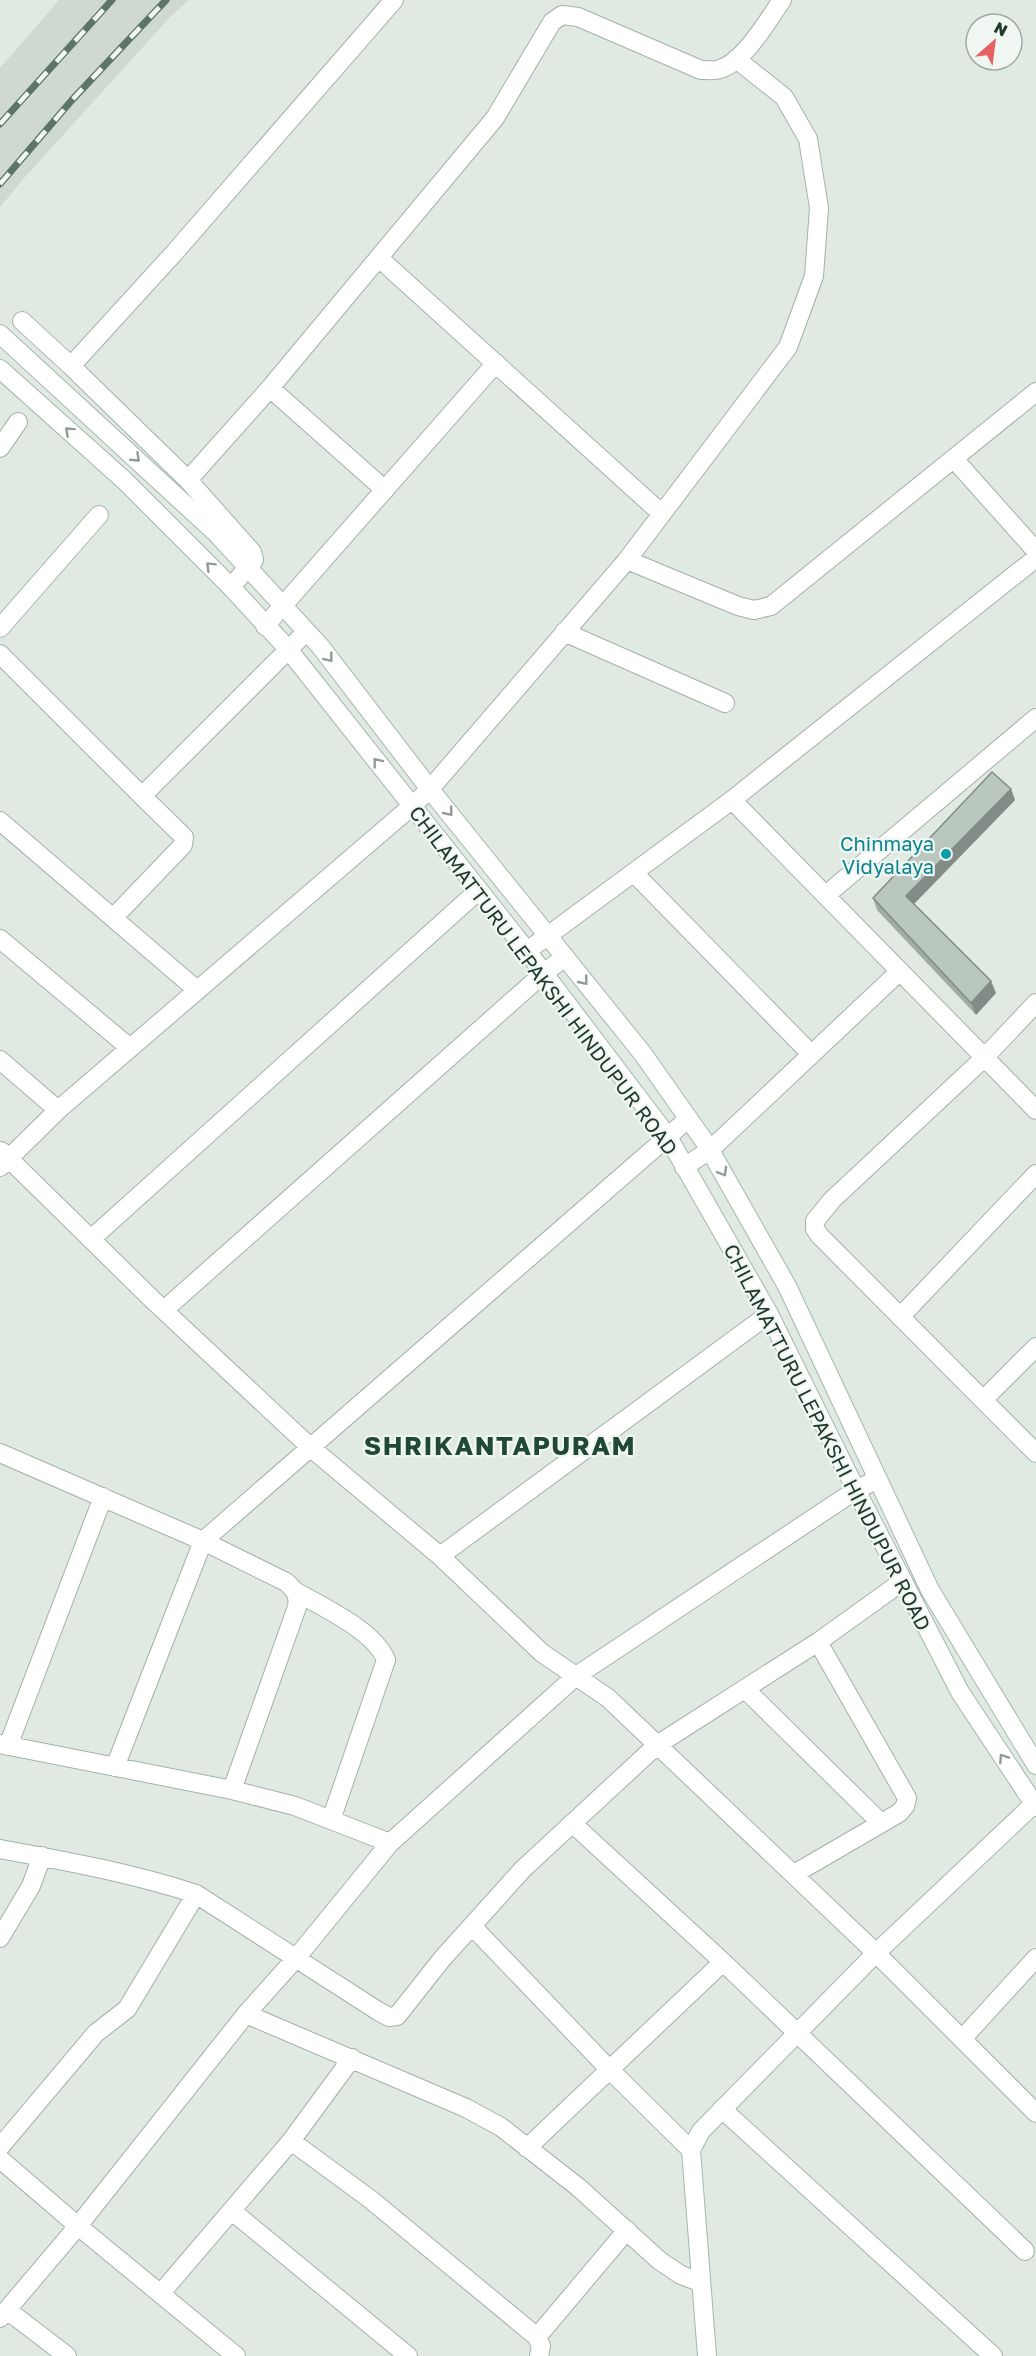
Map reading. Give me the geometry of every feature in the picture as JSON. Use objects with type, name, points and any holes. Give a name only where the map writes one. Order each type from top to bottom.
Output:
[{"type":"street","points":[[71,366],[175,252],[394,0]]},
{"type":"street","points":[[188,480],[270,388],[495,118],[552,22],[562,15],[578,18],[701,70],[720,69],[736,59],[750,45],[782,0]]},
{"type":"street","points":[[736,59],[784,97],[808,139],[819,208],[814,276],[788,347],[627,560],[430,789],[3,1159],[91,1239],[309,1447],[440,1556],[542,1653],[608,1698],[876,1953],[1036,2114]]},
{"type":"street","points":[[380,258],[662,514]]},
{"type":"street","points":[[22,321],[188,480],[252,552],[254,560],[231,587]]},
{"type":"street","name":"CHILAMATTURU LEPAKSHI HINDUPUR ROAD","points":[[0,334],[168,488],[249,567],[306,632],[643,1054],[710,1150],[787,1286],[930,1590],[1036,1765]]},
{"type":"street","points":[[266,626],[496,363]]},
{"type":"street","name":"CHILAMATTURU LEPAKSHI HINDUPUR ROAD","points":[[0,369],[125,481],[231,587],[288,649],[527,951],[668,1137],[769,1314],[960,1692],[1035,1805]]},
{"type":"street","points":[[270,388],[385,490]]},
{"type":"street","points":[[627,560],[738,606],[754,610],[771,606],[1036,392]]},
{"type":"street","points":[[0,448],[18,422]]},
{"type":"street","points":[[954,459],[1036,551]]},
{"type":"street","points":[[0,628],[99,515]]},
{"type":"street","points":[[527,951],[732,800],[1036,558]]},
{"type":"street","points":[[142,796],[306,632]]},
{"type":"street","points":[[564,633],[725,703]]},
{"type":"street","points":[[0,654],[184,837],[183,845],[113,918]]},
{"type":"street","points":[[826,895],[1036,718]]},
{"type":"street","points":[[732,800],[1036,1110]]},
{"type":"street","points":[[0,821],[196,990]]},
{"type":"street","points":[[634,873],[811,1054]]},
{"type":"street","points":[[91,1239],[479,890]]},
{"type":"street","points":[[0,939],[130,1048]]},
{"type":"street","points":[[164,1310],[544,973],[565,957]]},
{"type":"street","points":[[684,1167],[710,1150],[900,971]]},
{"type":"street","points":[[1036,1004],[984,1058],[832,1200],[815,1221],[815,1229],[820,1236],[1036,1453]]},
{"type":"street","points":[[0,1060],[58,1110]]},
{"type":"street","points":[[115,1767],[203,1540],[688,1119]]},
{"type":"street","points":[[900,1317],[1036,1174]]},
{"type":"street","points":[[440,1556],[769,1314]]},
{"type":"street","points":[[983,1400],[1036,1347]]},
{"type":"street","points":[[0,1453],[203,1540],[286,1582],[295,1591],[359,1630],[377,1644],[386,1660],[331,1820]]},
{"type":"street","points":[[67,2356],[4,2314],[78,2226],[246,2014],[297,1957],[390,1843],[576,1676],[856,1490],[878,1479]]},
{"type":"street","points":[[103,1497],[4,1745],[232,1790],[295,1806],[390,1843]]},
{"type":"street","points":[[0,1849],[153,1881],[196,1894],[383,2014],[389,2017],[397,2016],[442,1959],[523,1869],[657,1745],[818,1642],[903,1581]]},
{"type":"street","points":[[232,1790],[297,1607],[298,1598],[295,1591]]},
{"type":"street","points":[[794,1874],[899,1813],[905,1806],[907,1798],[818,1642]]},
{"type":"street","points":[[745,1689],[881,1823]]},
{"type":"street","points":[[708,2356],[700,2282],[691,2150],[701,2131],[876,1953],[1035,1805]]},
{"type":"street","points":[[572,1823],[723,1962],[1025,2251]]},
{"type":"street","points":[[0,1938],[31,1886],[42,1856]]},
{"type":"street","points":[[0,2147],[96,2033],[127,2009],[196,1894]]},
{"type":"street","points":[[472,1926],[609,2069],[691,2150]]},
{"type":"street","points":[[962,2039],[1036,1958]]},
{"type":"street","points":[[527,2148],[723,1962]]},
{"type":"street","points":[[246,2014],[466,2108],[501,2127],[578,2187],[660,2261],[681,2275],[700,2282]]},
{"type":"street","points":[[161,2293],[291,2141],[352,2058]]},
{"type":"street","points":[[722,2109],[993,2356]]},
{"type":"street","points":[[291,2141],[370,2199],[537,2337],[541,2346],[539,2356]]},
{"type":"street","points":[[0,2159],[236,2356]]},
{"type":"street","points":[[232,2211],[408,2356]]},
{"type":"street","points":[[537,2337],[627,2230]]},
{"type":"shaded area","points":[[59,0],[189,0],[171,16],[0,207],[0,68]]},
{"type":"building","name":"Chinmaya Vidyalaya","points":[[992,772],[1011,789],[906,896],[991,981],[971,1003],[873,898]]},
{"type":"railway","points":[[0,124],[112,0]]},
{"type":"railway","points":[[0,184],[72,100],[166,0]]},
{"type":"place","name":"Chinmaya Vidyalaya","points":[[946,854]]},
{"type":"district","name":"SHRIKANTAPURAM","points":[[500,1445]]}]
